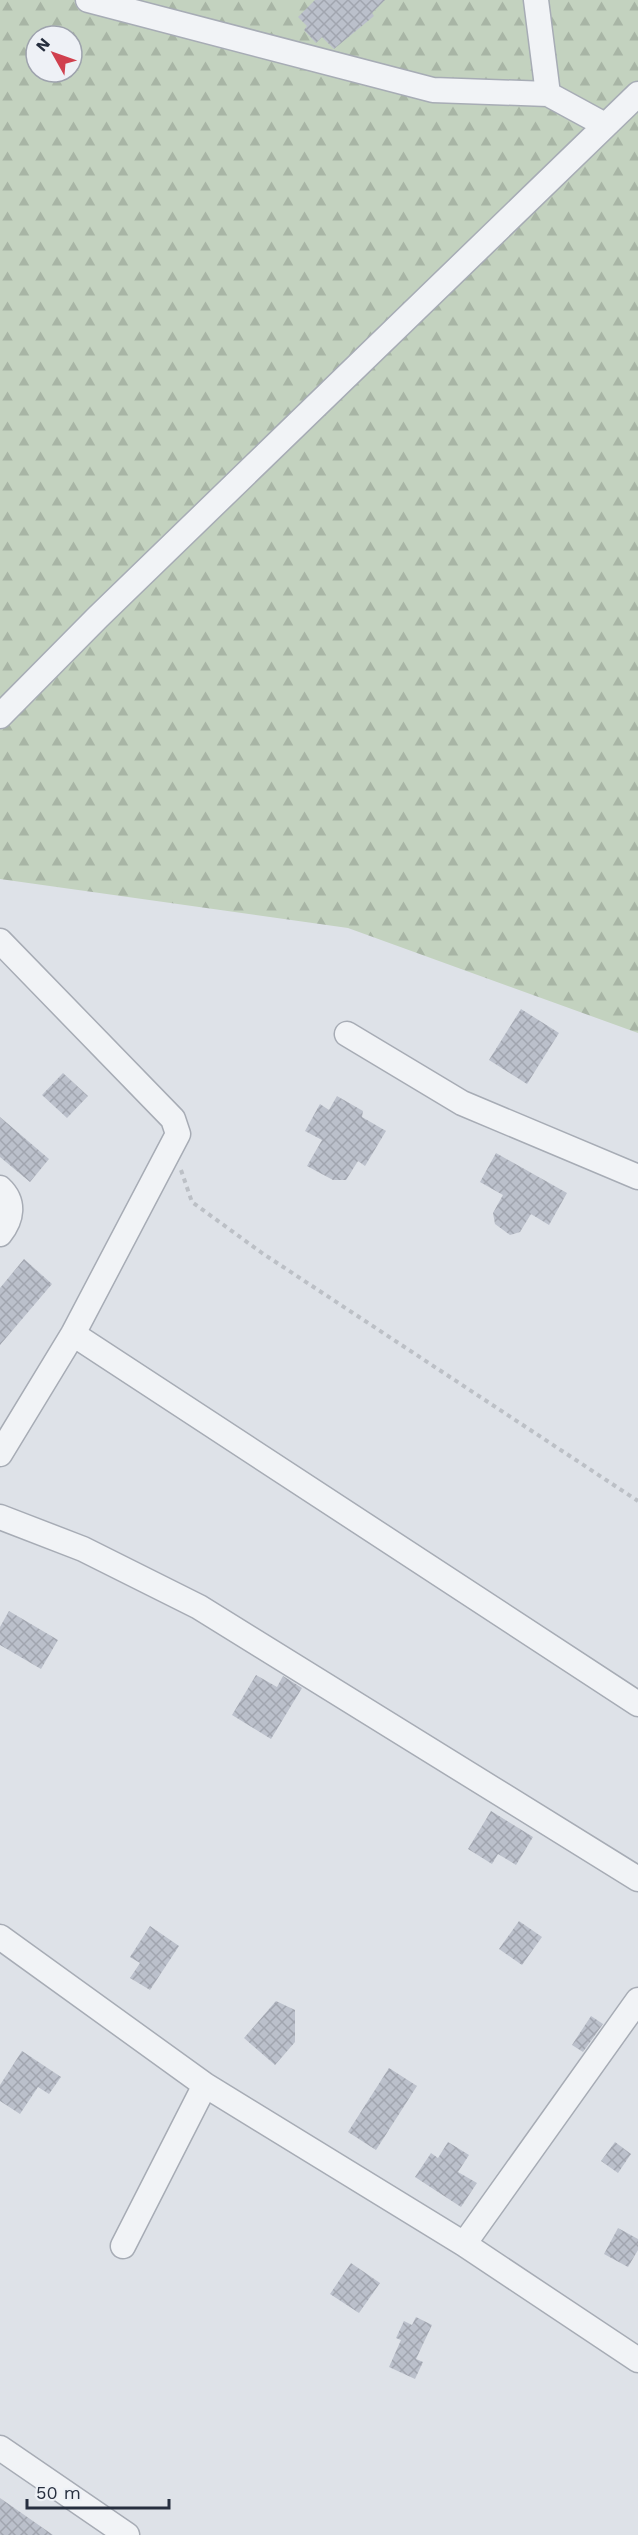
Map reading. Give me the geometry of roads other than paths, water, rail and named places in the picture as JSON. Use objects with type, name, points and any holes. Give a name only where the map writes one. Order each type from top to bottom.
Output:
[{"type":"street","points":[[87,0],[433,90],[548,94],[606,125]]},
{"type":"street","points":[[536,0],[548,94]]},
{"type":"street","points":[[0,716],[8,691],[49,666],[638,94]]},
{"type":"street","points":[[0,941],[173,1119],[178,1134],[174,1146],[73,1334],[0,1454]]},
{"type":"street","points":[[347,1034],[462,1103],[638,1177]]},
{"type":"street","points":[[0,1188],[8,1196],[11,1207],[7,1225],[0,1234]]},
{"type":"street","points":[[73,1334],[638,1704]]},
{"type":"street","points":[[0,1516],[83,1550],[199,1607],[638,1879]]},
{"type":"street","points":[[0,1937],[205,2085],[464,2244],[638,2360]]},
{"type":"street","points":[[464,2244],[638,2000]]},
{"type":"street","points":[[123,2246],[205,2085]]},
{"type":"street","points":[[0,2448],[127,2535]]}]
